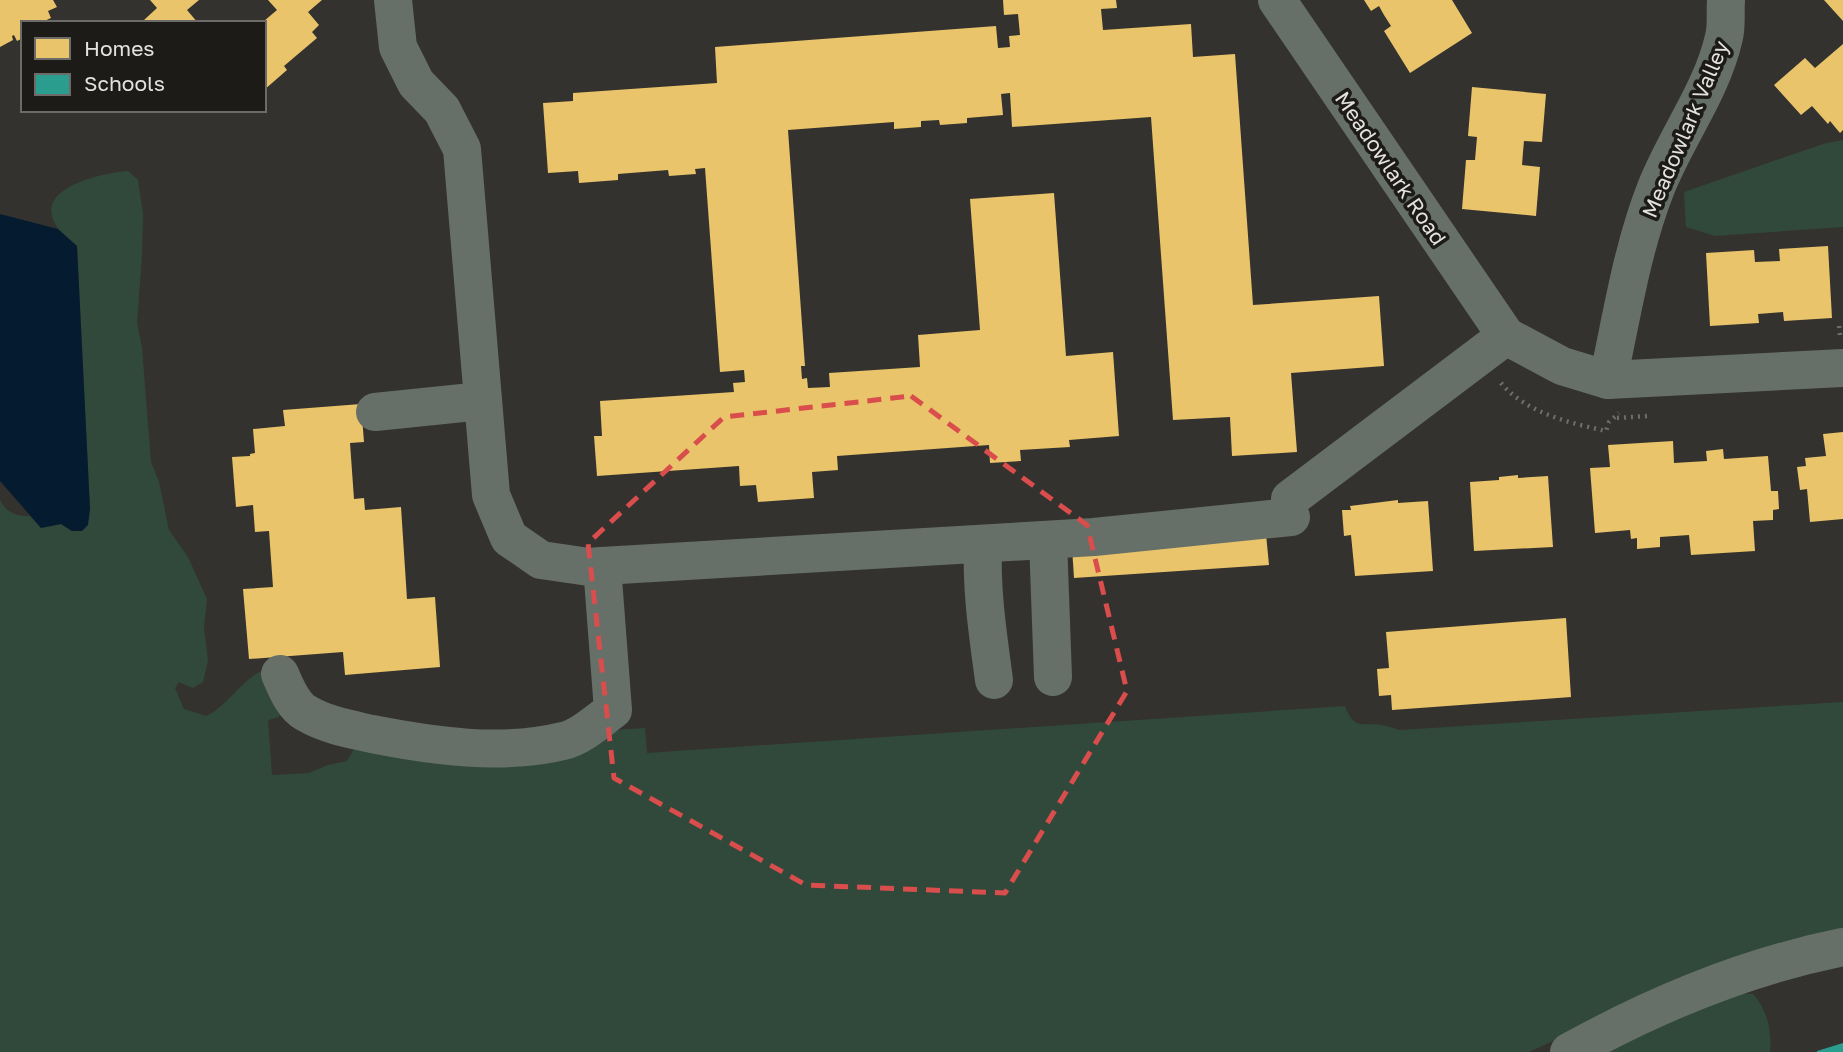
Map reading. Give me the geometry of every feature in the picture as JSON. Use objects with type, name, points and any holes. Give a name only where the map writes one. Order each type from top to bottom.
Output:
[{"type":"street","points":[[393,0],[398,47],[416,83],[442,110],[462,149],[491,495],[509,538],[541,560],[589,567],[1048,540],[1290,508],[1506,336]]},
{"type":"street","name":"Meadowlark Road","points":[[1277,0],[1506,336],[1562,366],[1608,380],[1843,368]]},
{"type":"street","name":"Meadowlark Valley","points":[[1608,380],[1637,250],[1655,190],[1675,144],[1707,84],[1725,36],[1726,0]]},
{"type":"street","points":[[375,412],[482,401]]},
{"type":"street","points":[[1048,540],[1053,677]]},
{"type":"street","points":[[983,544],[985,614],[994,680]]},
{"type":"street","points":[[280,674],[290,697],[304,713],[342,727],[429,745],[511,747],[565,741],[613,710],[603,566]]},
{"type":"street","points":[[1569,1052],[1699,991],[1751,972],[1843,947]]},
{"type":"path","points":[[1499,381],[1515,398],[1537,409],[1575,425],[1606,431]]},
{"type":"highlighted area","points":[[911,396],[1087,525],[1127,691],[1005,893],[806,885],[614,778],[588,543],[724,417]]},
{"type":"green space","points":[[1843,140],[1843,227],[1715,236],[1686,227],[1684,192],[1823,144]]},
{"type":"green space","points":[[128,171],[138,180],[143,214],[137,323],[142,348],[151,462],[159,482],[169,530],[188,557],[207,599],[204,627],[208,661],[203,682],[193,688],[179,682],[175,688],[184,709],[206,716],[221,706],[247,680],[263,670],[280,711],[279,717],[268,720],[272,775],[309,773],[347,761],[355,747],[645,728],[647,753],[1345,706],[1352,719],[1360,724],[1382,725],[1399,730],[1843,702],[1843,928],[1813,934],[1651,996],[1529,1052],[0,1052],[0,499],[8,510],[21,516],[30,516],[41,528],[61,524],[72,531],[90,509],[77,246],[57,227],[52,213],[53,202],[61,193],[87,179]]},
{"type":"green space","points":[[1725,993],[1753,994],[1758,1000],[1768,1021],[1770,1052],[1601,1052]]},
{"type":"water","points":[[0,214],[58,229],[77,246],[90,509],[88,525],[82,531],[72,531],[61,524],[41,528],[0,481]]},
{"type":"building: Homes","points":[[0,0],[53,0],[57,7],[48,11],[51,18],[44,21],[21,21],[21,39],[17,41],[14,35],[13,40],[0,47]]},
{"type":"building: Homes","points":[[150,0],[199,0],[187,10],[196,21],[144,20],[157,8]]},
{"type":"building: Homes","points":[[268,0],[322,0],[308,12],[319,25],[312,32],[317,38],[284,66],[287,70],[266,88],[264,21],[277,10]]},
{"type":"building: Homes","points":[[1003,0],[1116,0],[1117,8],[1101,9],[1103,30],[1191,24],[1193,57],[1235,54],[1253,305],[1379,296],[1384,366],[1291,373],[1297,452],[1232,456],[1230,417],[1173,420],[1151,117],[1012,127],[1010,93],[1001,94],[1003,115],[967,118],[967,123],[940,125],[939,120],[921,121],[921,127],[894,129],[894,122],[788,130],[805,366],[801,366],[802,379],[807,378],[808,388],[830,387],[829,373],[920,367],[918,335],[980,330],[970,199],[1054,193],[1066,356],[1113,352],[1119,436],[1069,440],[1070,447],[1020,450],[1021,461],[990,463],[989,445],[837,456],[838,470],[812,472],[814,498],[758,502],[756,485],[740,486],[739,466],[597,476],[594,436],[602,436],[600,401],[734,392],[733,383],[745,382],[744,370],[720,372],[705,168],[695,169],[696,174],[669,176],[668,170],[618,174],[618,180],[579,183],[578,171],[548,173],[543,103],[573,101],[573,93],[717,83],[715,47],[996,26],[998,48],[1010,47],[1009,36],[1020,35],[1018,14],[1004,15]]},
{"type":"building: Homes","points":[[1364,0],[1452,0],[1472,33],[1410,73],[1384,31],[1391,26],[1379,6],[1371,11]]},
{"type":"building: Homes","points":[[1824,0],[1843,0],[1843,21]]},
{"type":"building: Homes","points":[[1843,44],[1843,130],[1840,133],[1812,106],[1801,115],[1774,85],[1805,58],[1815,68]]},
{"type":"building: Homes","points":[[1472,87],[1546,94],[1542,142],[1524,141],[1523,152],[1522,165],[1540,167],[1536,216],[1462,209],[1466,160],[1475,160],[1477,137],[1468,136]]},
{"type":"building: Homes","points":[[1828,246],[1832,318],[1784,321],[1783,312],[1758,314],[1759,323],[1710,326],[1706,253],[1754,250],[1755,262],[1780,261],[1779,249]]},
{"type":"building: Homes","points":[[361,404],[364,442],[350,443],[354,499],[364,498],[365,510],[401,507],[407,599],[435,597],[440,667],[345,675],[343,652],[249,659],[243,589],[273,587],[269,531],[255,532],[253,505],[236,507],[232,457],[255,453],[253,429],[285,426],[283,410]]},
{"type":"building: Homes","points":[[1843,432],[1843,519],[1810,522],[1807,489],[1800,490],[1797,467],[1806,466],[1805,458],[1826,456],[1823,434]]},
{"type":"building: Homes","points":[[1673,441],[1674,463],[1707,461],[1706,451],[1723,449],[1724,459],[1768,456],[1771,491],[1778,491],[1779,509],[1773,510],[1773,520],[1753,521],[1755,551],[1691,555],[1689,535],[1660,537],[1660,547],[1637,549],[1637,538],[1631,539],[1630,530],[1595,533],[1590,468],[1610,467],[1608,445]]},
{"type":"building: Homes","points":[[1518,475],[1518,478],[1548,476],[1553,547],[1474,551],[1470,482],[1499,480],[1499,477]]},
{"type":"building: Homes","points":[[1398,500],[1398,503],[1428,501],[1433,571],[1355,576],[1351,535],[1344,536],[1342,510],[1351,510],[1350,506]]},
{"type":"building: Homes","points":[[1266,534],[1269,565],[1074,578],[1072,547]]},
{"type":"building: Homes","points":[[1566,618],[1571,697],[1392,710],[1391,695],[1379,696],[1377,669],[1389,668],[1386,632]]},
{"type":"building: Schools","points":[[1843,1043],[1843,1052],[1817,1052],[1817,1051]]}]
